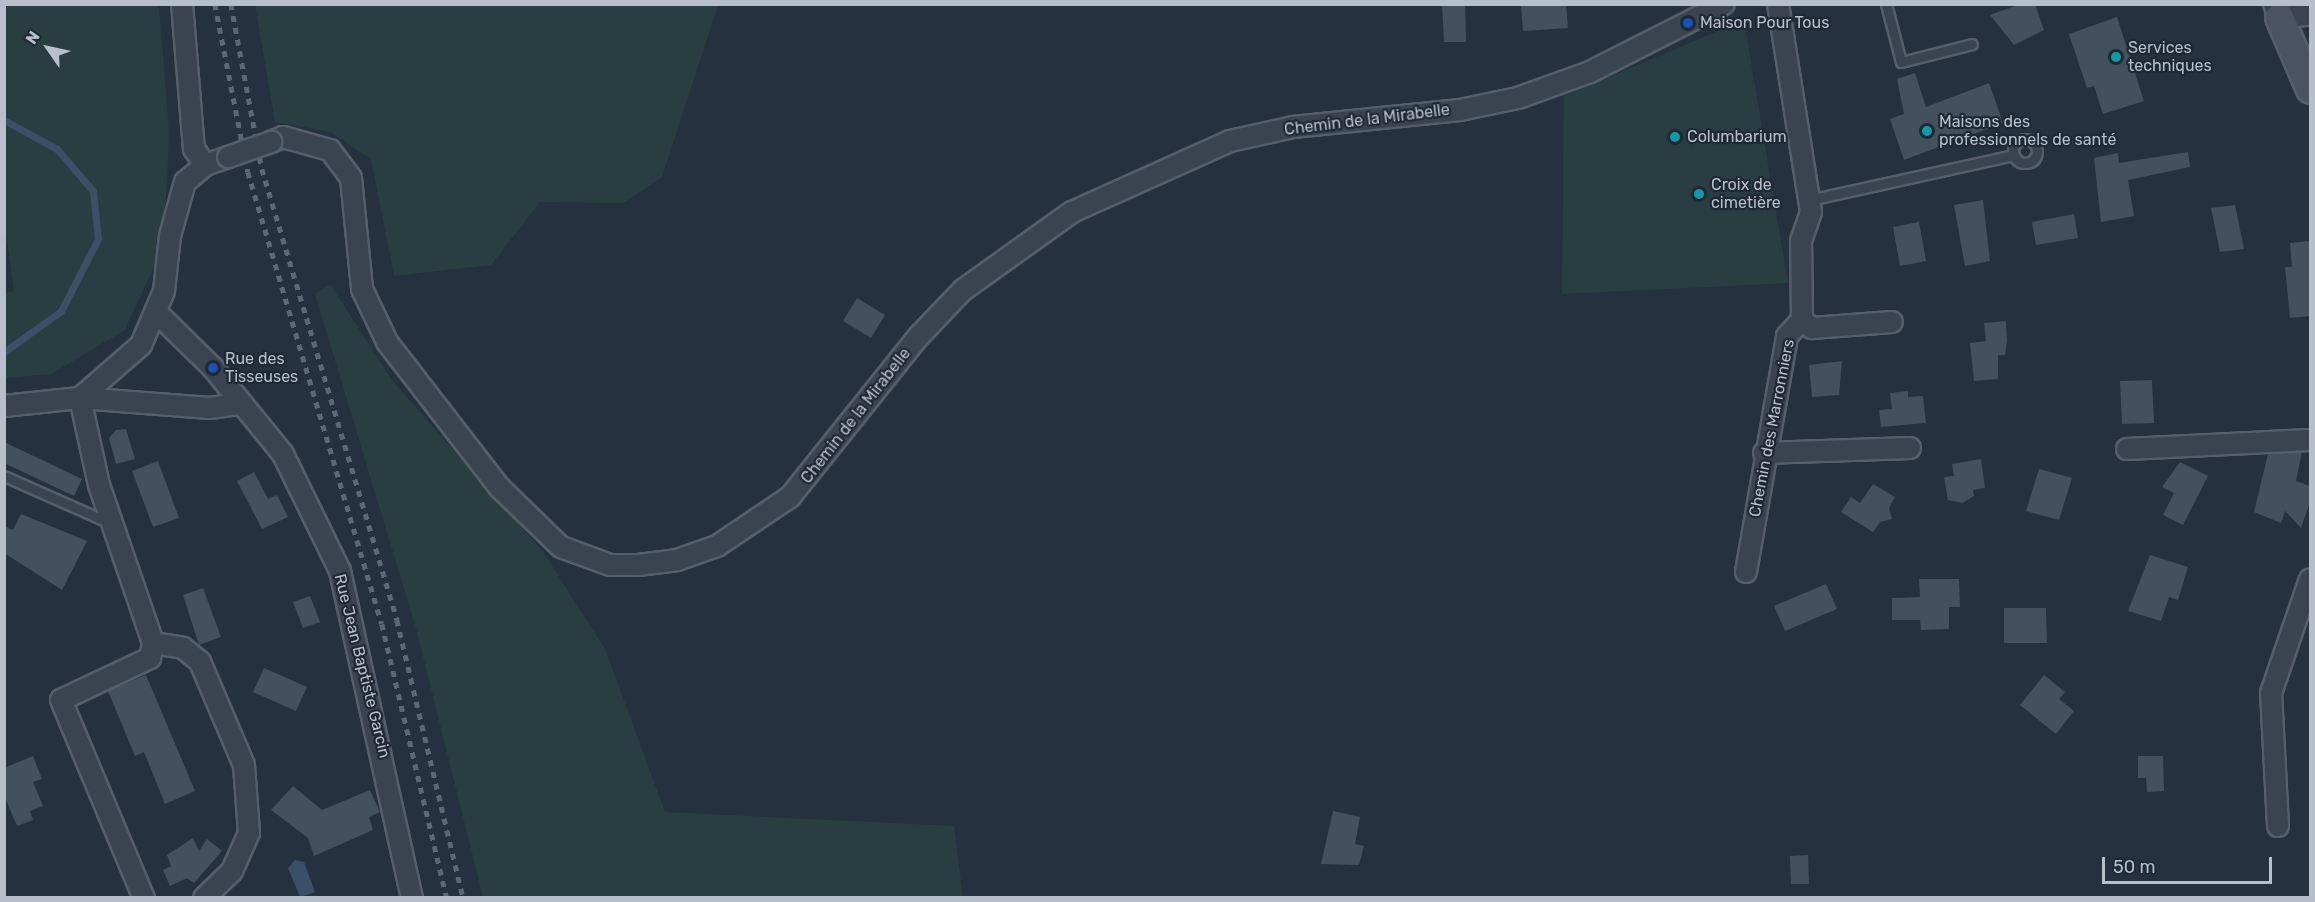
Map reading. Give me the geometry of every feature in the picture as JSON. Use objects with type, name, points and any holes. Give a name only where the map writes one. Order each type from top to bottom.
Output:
[{"type":"street","points":[[182,4],[194,150],[205,165]]},
{"type":"street","name":"Chemin de la Mirabelle","points":[[80,398],[141,345],[158,314],[185,182],[205,165],[282,137],[330,150],[351,178],[362,289],[387,342],[499,487],[561,547],[610,565],[638,565],[677,560],[717,546],[790,497],[920,335],[963,290],[1072,213],[1230,141],[1293,127],[1518,98],[1590,72],[1724,4]]},
{"type":"street","name":"Chemin des Marronniers","points":[[1746,572],[1764,453],[1787,336],[1802,320],[1801,242],[1811,212],[1778,4]]},
{"type":"street","points":[[2310,15],[2276,11],[2310,89]]},
{"type":"street","name":"Rue Jean Baptiste Garcin","points":[[158,314],[213,368],[238,404],[283,454],[340,571],[412,897]]},
{"type":"street","points":[[1802,320],[1812,328],[1892,322]]},
{"type":"street","points":[[4,406],[80,398],[210,408],[238,404]]},
{"type":"street","points":[[80,398],[112,524],[153,643],[150,658],[61,700],[144,897]]},
{"type":"street","points":[[2127,449],[2310,440]]},
{"type":"street","points":[[1764,453],[1910,448]]},
{"type":"street","points":[[2278,826],[2271,693],[2310,579]]},
{"type":"street","points":[[153,643],[183,648],[200,662],[244,765],[249,833],[232,871],[204,897]]},
{"type":"lane","points":[[1886,4],[1901,62],[1972,44]]},
{"type":"lane","points":[[1809,200],[2013,155]]},
{"type":"lane","points":[[4,476],[112,524]]},
{"type":"green space","points":[[255,4],[718,5],[662,177],[623,203],[540,202],[491,265],[394,276],[371,159],[331,132],[275,122]]},
{"type":"green space","points":[[5,5],[159,5],[169,133],[164,245],[125,330],[51,374],[5,378],[5,293],[14,291],[4,218]]},
{"type":"green space","points":[[1744,20],[1788,283],[1562,294],[1564,96]]},
{"type":"green space","points":[[330,284],[392,380],[544,553],[605,649],[665,812],[954,826],[963,897],[483,897],[416,628],[315,294]]},
{"type":"water","points":[[295,860],[304,862],[315,892],[300,897],[288,868]]},
{"type":"building","points":[[1442,4],[1465,4],[1466,42],[1444,42]]},
{"type":"building","points":[[1566,4],[1568,28],[1523,31],[1521,6]]},
{"type":"building","points":[[2021,4],[2035,4],[2044,30],[2014,45],[1990,15]]},
{"type":"building","name":"Services techniques","points":[[2117,17],[2144,101],[2103,114],[2094,86],[2087,88],[2069,34]]},
{"type":"building","points":[[1915,73],[1926,107],[1989,83],[2003,123],[1904,160],[1890,119],[1904,114],[1897,79]]},
{"type":"building","points":[[2188,152],[2190,167],[2128,180],[2134,216],[2101,222],[2094,158],[2118,153],[2119,163]]},
{"type":"building","points":[[1983,200],[1990,261],[1965,266],[1954,205]]},
{"type":"building","points":[[2235,205],[2244,249],[2220,252],[2211,208]]},
{"type":"building","points":[[2074,214],[2078,238],[2036,245],[2032,222]]},
{"type":"building","points":[[1919,222],[1926,261],[1900,266],[1893,227]]},
{"type":"building","points":[[2310,241],[2310,316],[2290,318],[2285,267],[2292,267],[2290,243]]},
{"type":"building","points":[[857,298],[885,315],[871,338],[843,321]]},
{"type":"building","points":[[2006,321],[2007,341],[2005,355],[1998,355],[1998,379],[1974,381],[1970,343],[1986,341],[1984,323]]},
{"type":"building","points":[[1842,361],[1839,395],[1812,397],[1809,365]]},
{"type":"building","points":[[2152,380],[2154,423],[2122,424],[2120,381]]},
{"type":"building","points":[[1908,391],[1908,397],[1923,396],[1926,423],[1881,427],[1879,410],[1892,409],[1890,393]]},
{"type":"building","points":[[126,429],[135,459],[116,464],[109,438],[116,430]]},
{"type":"building","points":[[4,442],[82,479],[74,496],[4,463]]},
{"type":"building","points":[[2302,452],[2296,481],[2310,486],[2310,502],[2301,528],[2285,511],[2281,523],[2254,512],[2268,454]]},
{"type":"building","points":[[1981,459],[1985,488],[1973,490],[1974,496],[1962,503],[1948,500],[1944,477],[1954,476],[1952,464]]},
{"type":"building","points":[[158,461],[179,518],[153,527],[132,471]]},
{"type":"building","points":[[2180,462],[2208,476],[2183,525],[2163,515],[2174,493],[2162,487]]},
{"type":"building","points":[[2039,469],[2072,478],[2059,520],[2026,511]]},
{"type":"building","points":[[254,472],[268,499],[277,495],[288,517],[262,529],[237,481]]},
{"type":"building","points":[[1873,484],[1895,497],[1889,508],[1892,519],[1880,522],[1873,532],[1841,512],[1851,497],[1860,503]]},
{"type":"building","points":[[21,514],[87,541],[62,590],[4,553],[4,526],[13,530]]},
{"type":"building","points":[[2150,555],[2188,567],[2178,600],[2169,597],[2161,621],[2128,611]]},
{"type":"building","points":[[1919,579],[1959,579],[1960,607],[1949,607],[1949,629],[1921,630],[1920,620],[1892,620],[1892,598],[1920,597]]},
{"type":"building","points":[[1826,584],[1837,609],[1785,631],[1774,606]]},
{"type":"building","points":[[203,588],[221,637],[199,645],[183,595]]},
{"type":"building","points":[[310,596],[320,622],[303,628],[293,602]]},
{"type":"building","points":[[2004,608],[2046,608],[2047,643],[2004,643]]},
{"type":"building","points":[[264,668],[307,687],[296,711],[253,692]]},
{"type":"building","points":[[146,675],[195,791],[165,804],[144,752],[135,756],[108,691]]},
{"type":"building","points":[[2044,675],[2065,692],[2059,699],[2074,711],[2056,734],[2020,705]]},
{"type":"building","points":[[33,756],[42,779],[33,782],[43,806],[30,811],[33,820],[17,826],[4,795],[4,768]]},
{"type":"building","points":[[2138,756],[2163,756],[2164,791],[2147,792],[2146,778],[2138,778]]},
{"type":"building","points":[[293,786],[322,810],[370,790],[380,812],[369,817],[373,830],[314,856],[308,838],[271,810]]},
{"type":"building","points":[[1333,811],[1360,817],[1355,844],[1364,846],[1359,865],[1321,864]]},
{"type":"building","points":[[193,838],[199,851],[207,839],[222,851],[194,883],[187,878],[170,886],[163,870],[171,866],[167,855]]},
{"type":"building","points":[[1808,855],[1809,884],[1791,884],[1790,856]]},
{"type":"waterway","points":[[4,120],[57,149],[93,191],[98,239],[61,311],[4,352]]},
{"type":"railway","points":[[215,4],[248,172],[382,624],[447,898]]},
{"type":"railway","points":[[231,4],[262,169],[397,620],[463,898]]},
{"type":"place","name":"Maison Pour Tous","points":[[1688,23]]},
{"type":"place","name":"Services techniques","points":[[2116,57]]},
{"type":"place","name":"Maisons des professionnels de santé","points":[[1927,131]]},
{"type":"place","name":"Columbarium","points":[[1675,137]]},
{"type":"place","name":"Croix de cimetière","points":[[1699,194]]},
{"type":"place","name":"Rue des Tisseuses","points":[[213,368]]}]
